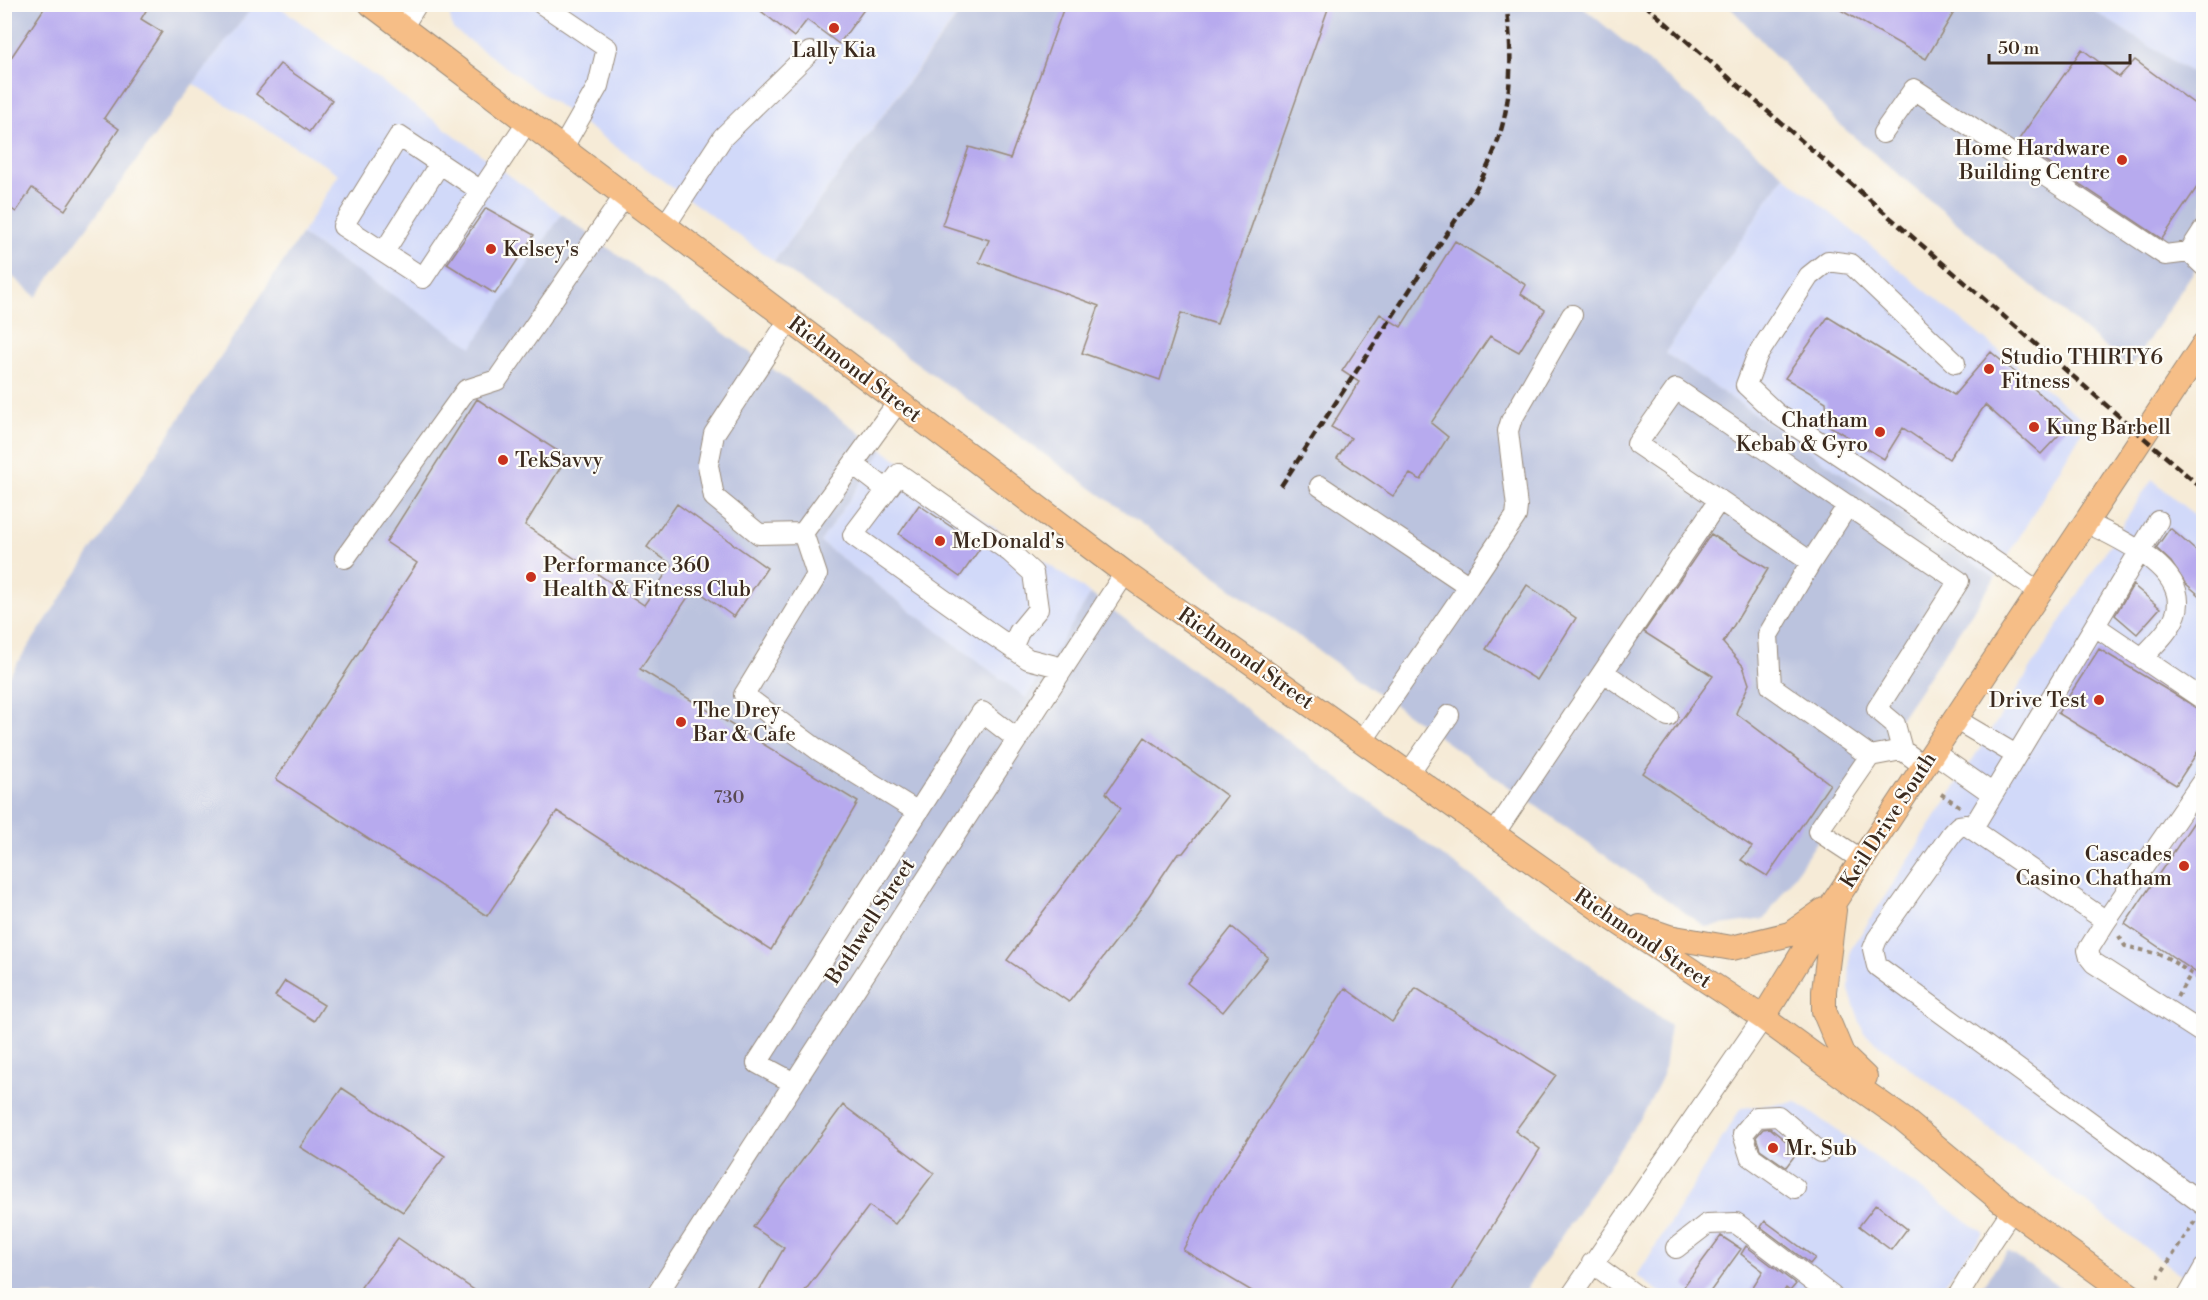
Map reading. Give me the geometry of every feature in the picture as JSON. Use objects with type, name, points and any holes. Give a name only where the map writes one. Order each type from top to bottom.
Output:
[{"type":"main road","name":"Richmond Street","points":[[372,4],[1125,573],[1612,918],[1763,1018],[1903,1119],[2012,1210],[2131,1296]]},
{"type":"main road","name":"Keil Drive South","points":[[1763,1018],[1834,902],[2204,344]]},
{"type":"main road","points":[[1612,918],[1669,937],[1732,948],[1790,934],[1834,902]]},
{"type":"main road","points":[[1834,902],[1824,991],[1824,1011],[1843,1056],[1903,1119]]},
{"type":"street","points":[[402,28],[417,4]]},
{"type":"street","points":[[542,4],[607,48],[598,86],[562,149]]},
{"type":"street","points":[[665,226],[723,137],[810,52]]},
{"type":"street","points":[[1883,133],[1914,89],[2166,255],[2189,252],[2204,229]]},
{"type":"street","points":[[481,190],[399,136],[344,226],[423,278],[527,122]]},
{"type":"street","points":[[384,252],[440,163]]},
{"type":"street","points":[[345,558],[466,390],[497,380],[625,195]]},
{"type":"street","points":[[2189,252],[2204,266]]},
{"type":"street","points":[[1955,363],[1851,264],[1828,261],[1809,276],[1757,356],[1746,385],[1777,414],[2039,592]]},
{"type":"street","points":[[1363,740],[1516,516],[1517,507],[1508,431],[1511,421],[1572,315]]},
{"type":"street","points":[[789,320],[714,434],[708,465],[714,497],[759,534],[803,533]]},
{"type":"street","points":[[1811,562],[1637,444],[1676,389],[1959,581],[1877,709],[1895,723],[1902,750]]},
{"type":"street","points":[[803,533],[898,402]]},
{"type":"street","points":[[853,464],[887,490]]},
{"type":"street","points":[[1012,648],[1019,632],[1038,609],[1033,573],[1010,552],[899,474],[853,535],[1012,648],[1028,659],[1063,668]]},
{"type":"street","points":[[1320,486],[1469,586]]},
{"type":"street","points":[[1494,834],[1719,500]]},
{"type":"street","points":[[1848,505],[1768,635],[1771,686],[1870,756]]},
{"type":"street","points":[[1972,829],[2158,521]]},
{"type":"street","points":[[2085,522],[2140,551],[2173,581],[2177,590],[2178,602],[2171,624],[2142,658]]},
{"type":"street","points":[[803,533],[817,575],[744,695],[818,750],[918,812]]},
{"type":"street","name":"Bothwell Street","points":[[656,1296],[1125,573]]},
{"type":"street","points":[[2095,626],[2204,699]]},
{"type":"street","points":[[1603,672],[1668,716]]},
{"type":"street","points":[[794,1083],[758,1063],[982,712],[1017,739]]},
{"type":"street","points":[[1409,773],[1449,716]]},
{"type":"street","points":[[1955,719],[2016,756]]},
{"type":"street","points":[[1862,861],[1818,831],[1870,756],[1902,750],[1929,759],[1993,794]]},
{"type":"street","points":[[2204,779],[2111,927],[2088,950],[2094,963],[2204,1034]]},
{"type":"street","points":[[2111,927],[1966,825],[1959,826],[1952,833],[1877,939],[1873,949],[1877,966],[2200,1211]]},
{"type":"street","name":"Keil Drive South","points":[[1571,1296],[1763,1018]]},
{"type":"street","points":[[1795,1188],[1750,1156],[1743,1134],[1757,1117],[1778,1116],[1820,1152]]},
{"type":"street","points":[[1959,1296],[1990,1242],[2012,1210]]},
{"type":"street","points":[[1676,1248],[1707,1224],[1736,1223],[1832,1296]]},
{"type":"street","points":[[1593,1263],[1637,1296]]},
{"type":"street","points":[[2188,1296],[2204,1268]]},
{"type":"path","points":[[2111,927],[2125,946],[2163,955],[2204,982]]},
{"type":"path","points":[[2158,1278],[2200,1211]]},
{"type":"shaded area","points":[[955,4],[962,9],[774,261],[453,29],[447,5]]},
{"type":"shaded area","points":[[5,5],[254,5],[36,297],[5,270]]},
{"type":"shaded area","points":[[254,5],[277,5],[562,214],[472,348],[301,235],[339,174],[193,84]]},
{"type":"shaded area","points":[[955,5],[1580,5],[1784,175],[1665,353],[1995,578],[1765,919],[1705,927],[774,261],[962,10]]},
{"type":"shaded area","points":[[1728,5],[2084,5],[2203,80],[2203,257],[2130,368],[1841,126]]},
{"type":"shaded area","points":[[2084,5],[2203,5],[2203,80]]},
{"type":"shaded area","points":[[1784,175],[2087,423],[1995,578],[1665,353]]},
{"type":"shaded area","points":[[562,214],[883,450],[820,542],[1026,698],[1091,594],[1670,1025],[1663,1075],[1646,1110],[1522,1295],[5,1296],[5,682],[301,235],[472,347]]},
{"type":"shaded area","points":[[883,450],[1091,594],[1027,699],[820,542]]},
{"type":"shaded area","points":[[2152,479],[2203,523],[2203,1292],[1864,1033],[1849,991],[1850,951]]},
{"type":"shaded area","points":[[1796,1102],[1984,1233],[1936,1295],[1664,1295],[1637,1276],[1741,1108]]},
{"type":"shaded area","points":[[2008,1251],[2070,1295],[1975,1295]]},
{"type":"building","points":[[47,4],[150,4],[141,19],[162,32],[104,118],[119,129],[65,210],[32,188],[16,212],[4,204],[4,68]]},
{"type":"building","name":"Lally Kia","points":[[752,4],[868,4],[839,44],[807,20],[794,37]]},
{"type":"building","points":[[1065,4],[1316,4],[1328,9],[1217,324],[1181,313],[1160,380],[1082,353],[1099,306],[979,262],[989,240],[942,225],[969,147],[1010,159]]},
{"type":"building","points":[[1830,4],[1959,4],[1926,59]]},
{"type":"building","name":"Home Hardware Building Centre","points":[[2082,49],[2119,77],[2135,60],[2204,111],[2204,177],[2162,239],[2017,142]]},
{"type":"building","points":[[280,64],[332,100],[309,132],[256,94]]},
{"type":"building","name":"Kelsey's","points":[[486,208],[534,235],[495,294],[447,264]]},
{"type":"building","points":[[1455,241],[1526,285],[1521,294],[1545,310],[1519,352],[1490,336],[1431,423],[1448,437],[1421,480],[1410,474],[1393,496],[1337,458],[1351,438],[1331,427],[1359,382],[1342,371],[1380,314],[1401,327]]},
{"type":"building","points":[[1828,317],[1954,395],[1991,352],[2072,421],[2041,454],[1985,405],[1949,459],[1903,428],[1884,459],[1828,425],[1826,402],[1785,378]]},
{"type":"building","points":[[477,399],[567,457],[525,525],[644,605],[672,565],[647,547],[677,504],[767,568],[734,617],[694,588],[640,669],[858,802],[771,950],[557,811],[487,916],[276,779],[417,563],[386,542]]},
{"type":"building","name":"McDonald's","points":[[919,505],[981,547],[960,577],[899,534]]},
{"type":"building","points":[[2170,528],[2204,558],[2204,599],[2185,583],[2171,562],[2156,548]]},
{"type":"building","points":[[1711,534],[1768,569],[1723,643],[1743,666],[1749,684],[1736,713],[1830,784],[1767,876],[1741,860],[1752,847],[1643,773],[1713,676],[1644,632]]},
{"type":"building","points":[[1527,585],[1576,618],[1537,680],[1486,649]]},
{"type":"building","points":[[2133,585],[2160,608],[2137,634],[2115,615]]},
{"type":"building","points":[[2099,649],[2204,712],[2204,742],[2176,785],[2058,713]]},
{"type":"building","points":[[1145,737],[1227,796],[1183,853],[1177,854],[1138,912],[1069,1002],[1007,960],[1120,809],[1106,793]]},
{"type":"building","name":"Cascades Casino Chatham","points":[[2204,807],[2204,978],[2125,924]]},
{"type":"building","points":[[1232,927],[1268,957],[1223,1012],[1187,983]]},
{"type":"building","points":[[285,981],[324,1005],[314,1021],[275,996]]},
{"type":"building","points":[[1345,988],[1392,1022],[1416,988],[1556,1075],[1515,1131],[1540,1149],[1449,1296],[1260,1296],[1183,1250],[1214,1191]]},
{"type":"building","points":[[342,1088],[445,1156],[403,1212],[300,1147]]},
{"type":"building","points":[[843,1105],[934,1173],[895,1224],[869,1206],[801,1296],[756,1296],[784,1248],[753,1227]]},
{"type":"building","name":"Mr. Sub","points":[[1770,1128],[1798,1151],[1786,1167],[1760,1149],[1756,1137],[1763,1129]]},
{"type":"building","points":[[1876,1204],[1907,1229],[1891,1250],[1859,1226]]},
{"type":"building","points":[[1765,1221],[1815,1258],[1810,1264],[1761,1227]]},
{"type":"building","points":[[1721,1236],[1741,1249],[1707,1296],[1697,1296],[1684,1286]]},
{"type":"building","points":[[398,1238],[483,1296],[374,1296],[361,1287]]},
{"type":"building","points":[[1746,1246],[1796,1284],[1790,1291],[1786,1288],[1781,1296],[1747,1296],[1763,1271],[1741,1254]]},
{"type":"railway","points":[[1281,486],[1474,192],[1486,170],[1503,124],[1510,78],[1506,4]]},
{"type":"railway","points":[[1644,4],[2204,490]]},
{"type":"place","name":"Lally Kia","points":[[834,28]]},
{"type":"place","name":"Home Hardware Building Centre","points":[[2122,160]]},
{"type":"place","name":"Kelsey's","points":[[491,249]]},
{"type":"place","name":"Studio THIRTY6 Fitness","points":[[1989,369]]},
{"type":"place","name":"Kung Barbell","points":[[2034,427]]},
{"type":"place","name":"Chatham Kebab & Gyro","points":[[1880,432]]},
{"type":"place","name":"TekSavvy","points":[[503,460]]},
{"type":"place","name":"McDonald's","points":[[940,541]]},
{"type":"place","name":"Performance 360 Health & Fitness Club","points":[[531,577]]},
{"type":"place","name":"Drive Test","points":[[2099,700]]},
{"type":"place","name":"The Drey Bar & Cafe","points":[[681,722]]},
{"type":"place","name":"Cascades Casino Chatham","points":[[2184,866]]},
{"type":"place","name":"Mr. Sub","points":[[1773,1148]]}]
